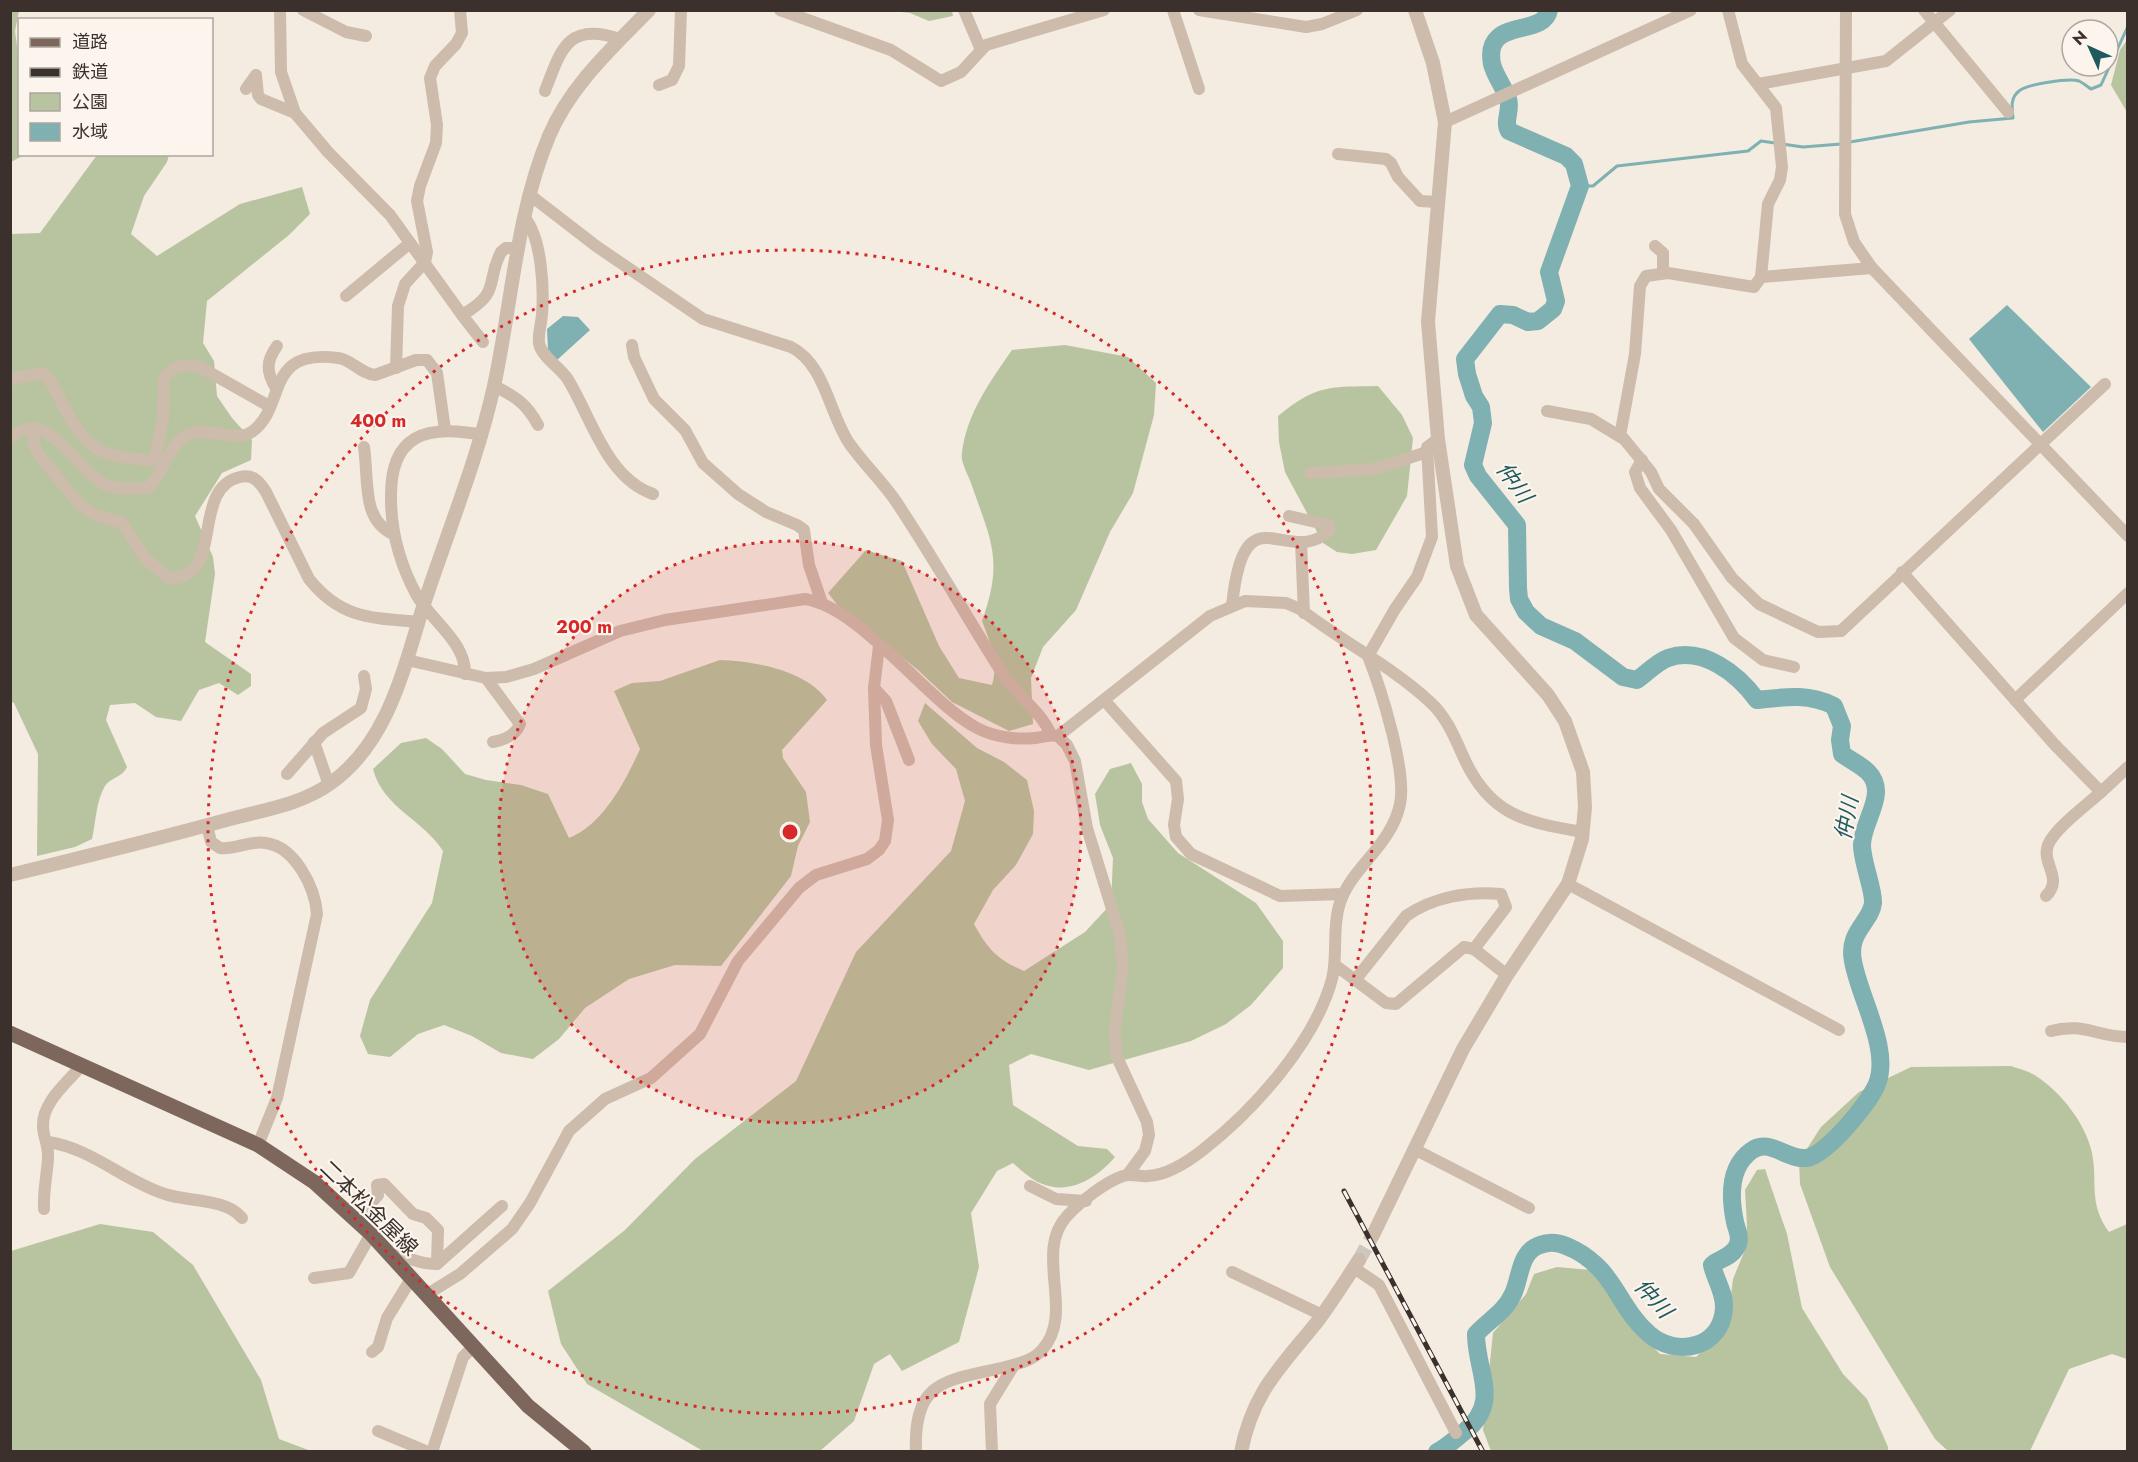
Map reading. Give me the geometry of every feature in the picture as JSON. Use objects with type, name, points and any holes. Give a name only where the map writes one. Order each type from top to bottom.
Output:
[{"type":"main road","name":"二本松金屋線","points":[[10,1033],[258,1145],[314,1182],[369,1233],[546,1423],[584,1452]]},
{"type":"street","points":[[280,10],[281,72],[295,113],[328,152],[390,215],[483,342]]},
{"type":"street","points":[[303,10],[346,32],[366,36]]},
{"type":"street","points":[[396,368],[398,306],[405,284],[425,262],[427,252],[417,201],[420,186],[436,143],[437,125],[430,78],[435,66],[456,44],[462,33],[460,10]]},
{"type":"street","points":[[10,875],[207,825],[313,795],[329,785],[369,746],[395,694],[482,435],[494,386],[530,195],[547,141],[568,101],[620,39],[649,10]]},
{"type":"street","points":[[660,85],[672,80],[679,66],[681,10]]},
{"type":"street","points":[[780,10],[891,51],[941,81],[961,72],[989,43],[1104,10]]},
{"type":"street","points":[[964,10],[981,50]]},
{"type":"street","points":[[1173,10],[1199,88]]},
{"type":"street","points":[[1199,10],[1287,26],[1306,27],[1332,21],[1357,10]]},
{"type":"street","points":[[1373,1235],[1462,1049],[1507,975],[1568,884],[1583,831],[1585,807],[1583,772],[1565,721],[1548,695],[1476,615],[1462,585],[1438,439],[1428,322],[1445,122],[1433,63],[1415,10]]},
{"type":"street","points":[[1445,122],[1460,118],[1691,10]]},
{"type":"street","points":[[1620,436],[1635,354],[1640,286],[1646,276],[1663,273],[1754,287],[1761,277],[1768,204],[1780,180],[1782,167],[1776,108],[1742,64],[1728,10]]},
{"type":"street","points":[[1846,10],[1846,223],[1854,242],[1872,268],[2127,536]]},
{"type":"street","points":[[1924,10],[2007,112]]},
{"type":"street","points":[[1758,84],[1886,61],[1950,10]]},
{"type":"street","points":[[545,91],[557,59],[570,40],[578,36],[604,34],[620,39]]},
{"type":"street","points":[[246,89],[256,75],[258,95],[261,99],[295,113]]},
{"type":"street","points":[[1338,154],[1386,159],[1391,163],[1398,177],[1420,201],[1437,202]]},
{"type":"street","points":[[530,195],[596,246],[703,318],[791,347],[804,355],[821,382],[833,414],[848,441],[894,498],[1006,679],[1020,698],[1040,716],[1075,761],[1087,828],[1120,935],[1123,982],[1115,1027],[1116,1055],[1147,1122],[1149,1136],[1145,1151],[1128,1174]]},
{"type":"street","points":[[525,218],[538,242],[542,303],[539,342],[541,349],[567,378],[615,462],[628,478],[653,494]]},
{"type":"street","points":[[346,296],[410,243]]},
{"type":"street","points":[[1654,246],[1663,253],[1663,273]]},
{"type":"street","points":[[462,315],[482,302],[490,291],[501,252],[506,248],[519,248]]},
{"type":"street","points":[[1761,277],[1872,268]]},
{"type":"street","points":[[632,345],[634,357],[654,399],[685,430],[699,458],[738,494],[766,512],[804,530],[809,565],[822,603]]},
{"type":"street","points":[[276,388],[269,374],[268,359],[277,346]]},
{"type":"street","points":[[10,379],[43,373],[50,380],[78,431],[96,449],[123,459],[159,462],[189,434],[204,431],[249,434],[260,423],[285,372],[293,365],[320,357],[341,358],[368,375],[380,375],[421,359],[434,366],[445,430]]},
{"type":"street","points":[[10,436],[34,429],[56,440],[106,485],[148,488],[156,481],[159,462],[164,378],[175,368],[189,364],[200,367],[269,406]]},
{"type":"street","points":[[1547,411],[1591,419],[1620,436],[1642,460],[1659,489],[1694,524],[1743,590],[1775,613],[1818,632],[1841,631],[2105,384]]},
{"type":"street","points":[[494,386],[518,398],[530,411],[538,425]]},
{"type":"street","points":[[34,429],[33,442],[39,455],[80,505],[96,515],[116,520],[124,525],[146,558],[164,576],[181,577],[194,569],[203,553],[211,512],[217,495],[232,480],[250,477],[256,479],[266,492],[309,579],[320,591],[352,614],[419,622]]},
{"type":"street","points":[[465,674],[462,654],[424,606],[408,577],[393,534],[390,480],[397,455],[413,441],[445,430],[482,435]]},
{"type":"street","points":[[1368,657],[1395,609],[1417,577],[1432,537],[1427,452],[1428,444],[1438,439]]},
{"type":"street","points":[[364,447],[370,508],[379,526],[393,534]]},
{"type":"street","points":[[1310,473],[1375,469],[1427,452]]},
{"type":"street","points":[[1642,460],[1635,472],[1640,488],[1671,530],[1734,638],[1763,660],[1794,667]]},
{"type":"street","points":[[1232,606],[1244,557],[1252,540],[1260,537],[1301,542],[1330,530],[1329,525],[1289,516]]},
{"type":"street","points":[[1301,542],[1304,613]]},
{"type":"street","points":[[1902,572],[2015,700],[2101,792]]},
{"type":"street","points":[[2015,700],[2127,593]]},
{"type":"street","points":[[407,660],[486,678],[506,677],[522,673],[620,631],[665,620],[796,599],[822,603],[855,624],[964,719],[980,729],[1007,738],[1035,738],[1055,735],[1105,701],[1210,616],[1245,601],[1286,603],[1304,613],[1431,702],[1450,729],[1472,776],[1501,808],[1528,821],[1583,831]]},
{"type":"street","points":[[426,1295],[460,1274],[512,1229],[530,1203],[568,1131],[605,1099],[651,1078],[700,1034],[738,961],[799,888],[816,875],[867,859],[879,850],[885,841],[888,820],[876,745],[874,688],[879,646]]},
{"type":"street","points":[[916,1452],[919,1419],[929,1391],[950,1381],[1014,1365],[1036,1356],[1047,1343],[1055,1318],[1052,1259],[1056,1236],[1066,1217],[1114,1180],[1128,1174],[1152,1176],[1180,1166],[1221,1136],[1288,1064],[1298,1047],[1325,997],[1335,965],[1338,909],[1343,894],[1388,834],[1401,803],[1396,756],[1379,684],[1368,657]]},
{"type":"street","points":[[286,774],[314,742],[334,724],[361,708],[366,689],[364,676]]},
{"type":"street","points":[[486,678],[520,724],[517,731],[507,738],[493,742]]},
{"type":"street","points":[[874,688],[886,701],[909,760]]},
{"type":"street","points":[[1105,701],[1176,781],[1178,800],[1174,825],[1176,837],[1191,854],[1280,896],[1343,894]]},
{"type":"street","points":[[314,742],[329,785]]},
{"type":"street","points":[[2046,896],[2052,891],[2054,881],[2046,854],[2049,841],[2127,767]]},
{"type":"street","points":[[207,825],[211,842],[220,849],[265,843],[284,850],[301,871],[316,904],[317,914],[292,1036],[277,1098],[258,1145]]},
{"type":"street","points":[[1568,884],[1839,1030]]},
{"type":"street","points":[[1356,979],[1406,916],[1414,910],[1429,902],[1459,895],[1501,894],[1506,907],[1474,950]]},
{"type":"street","points":[[1335,965],[1386,1003],[1396,1004],[1464,948],[1474,950],[1507,975]]},
{"type":"street","points":[[2051,1031],[2078,1026],[2112,1037],[2127,1037]]},
{"type":"street","points":[[44,1209],[43,1192],[48,1142],[43,1127],[45,1114],[52,1101],[82,1065]]},
{"type":"street","points":[[48,1142],[68,1145],[147,1188],[172,1197],[228,1208],[242,1218]]},
{"type":"street","points":[[1414,1149],[1529,1208]]},
{"type":"street","points":[[314,1278],[349,1274],[369,1233],[371,1203],[378,1195],[377,1185],[384,1184],[413,1214],[426,1218],[438,1230],[437,1264]]},
{"type":"street","points":[[1030,1186],[1056,1199],[1086,1201]]},
{"type":"street","points":[[388,1254],[404,1255],[419,1265],[437,1264],[502,1206]]},
{"type":"street","points":[[1241,1452],[1255,1405],[1266,1384],[1322,1315],[1356,1264],[1379,1285],[1456,1433]]},
{"type":"street","points":[[1232,1272],[1322,1315]]},
{"type":"street","points":[[372,1352],[378,1347],[387,1317],[411,1279]]},
{"type":"street","points":[[378,1431],[430,1452],[463,1357],[473,1347]]},
{"type":"street","points":[[992,1452],[990,1404],[1014,1365]]},
{"type":"green space","points":[[11,10],[19,11],[15,31],[18,53],[18,156],[22,156],[11,162]]},
{"type":"green space","points":[[893,11],[952,11],[953,16],[929,21],[910,13]]},
{"type":"green space","points":[[2127,40],[2127,112],[2111,85],[2113,78],[2120,78],[2120,50]]},
{"type":"green space","points":[[96,156],[169,156],[144,196],[131,234],[157,256],[240,204],[302,187],[310,214],[289,235],[207,301],[203,343],[214,361],[217,396],[232,418],[252,440],[251,460],[222,473],[195,516],[213,557],[215,574],[205,642],[251,674],[251,686],[238,695],[219,683],[199,690],[181,721],[156,717],[135,703],[110,705],[106,720],[127,767],[123,773],[105,786],[102,792],[92,839],[75,847],[37,856],[38,754],[14,703],[10,701],[10,234],[40,233]]},
{"type":"green space","points":[[1065,345],[1128,357],[1156,383],[1154,415],[1133,493],[1110,532],[1076,610],[1043,647],[1031,678],[1033,724],[1009,731],[952,702],[918,670],[839,607],[828,593],[866,550],[902,561],[939,646],[959,678],[992,685],[994,660],[991,644],[982,621],[992,582],[992,551],[984,520],[962,460],[964,439],[981,398],[1012,350]]},
{"type":"green space","points":[[1378,386],[1402,415],[1413,438],[1407,496],[1376,550],[1352,554],[1337,552],[1323,543],[1285,472],[1279,442],[1278,416],[1303,398],[1325,389]]},
{"type":"green space","points":[[720,660],[748,662],[793,674],[818,690],[827,700],[782,750],[783,758],[806,792],[810,822],[798,846],[791,876],[721,966],[675,965],[629,979],[585,1008],[559,1039],[533,1059],[501,1053],[472,1036],[444,1025],[418,1034],[390,1057],[368,1054],[360,1036],[370,1000],[432,903],[443,851],[425,830],[385,794],[373,769],[401,743],[426,738],[442,749],[465,774],[486,780],[521,785],[548,794],[569,838],[581,832],[603,812],[628,774],[640,749],[614,691],[632,683],[660,681]]},
{"type":"green space","points":[[925,703],[977,748],[1004,762],[1027,780],[1034,811],[1033,834],[1016,865],[993,890],[974,924],[989,947],[1006,962],[1024,971],[1085,932],[1111,904],[1113,858],[1100,825],[1095,794],[1110,769],[1131,763],[1142,784],[1142,802],[1148,819],[1178,853],[1256,903],[1283,941],[1283,968],[1251,1005],[1226,1024],[1191,1041],[1089,1070],[1031,1054],[1009,1065],[1013,1105],[1078,1146],[1107,1149],[1115,1157],[1100,1172],[1072,1186],[1061,1187],[1040,1183],[1013,1163],[997,1171],[971,1213],[979,1267],[959,1342],[902,1371],[890,1354],[874,1364],[854,1421],[820,1451],[703,1451],[587,1384],[561,1344],[548,1291],[625,1230],[695,1159],[796,1081],[856,952],[951,851],[965,801],[956,769],[932,744],[918,721]]},
{"type":"green space","points":[[2011,1066],[2036,1076],[2071,1110],[2089,1142],[2094,1164],[2096,1202],[2102,1222],[2109,1232],[2127,1224],[2127,1359],[2112,1354],[2069,1369],[2030,1451],[1948,1451],[1935,1439],[1830,1267],[1800,1184],[1799,1161],[1821,1127],[1859,1092],[1911,1067]]},
{"type":"green space","points":[[1765,1169],[1787,1234],[1802,1308],[1843,1374],[1867,1399],[1888,1451],[1491,1451],[1483,1430],[1493,1333],[1526,1294],[1534,1274],[1557,1267],[1591,1270],[1610,1284],[1629,1323],[1660,1354],[1696,1357],[1727,1327],[1733,1279],[1745,1250],[1747,1225],[1745,1190],[1757,1170]]},
{"type":"green space","points":[[100,1224],[153,1232],[193,1265],[261,1380],[279,1439],[311,1451],[11,1451],[11,1251]]},
{"type":"water","points":[[2007,305],[2091,387],[2043,432],[1969,339]]},
{"type":"water","points":[[563,316],[578,317],[590,330],[557,360],[548,350],[547,329]]},
{"type":"waterway","name":"仲川","points":[[1437,1452],[1464,1432],[1482,1410],[1484,1386],[1476,1334],[1510,1300],[1524,1259],[1533,1248],[1558,1243],[1575,1250],[1588,1259],[1608,1279],[1639,1324],[1660,1341],[1672,1346],[1684,1347],[1707,1340],[1721,1322],[1724,1308],[1723,1297],[1712,1265],[1731,1254],[1739,1241],[1733,1213],[1732,1193],[1739,1165],[1751,1151],[1764,1146],[1799,1158],[1814,1155],[1835,1139],[1856,1115],[1877,1084],[1880,1070],[1877,1039],[1856,975],[1852,951],[1856,935],[1873,903],[1862,845],[1876,789],[1874,780],[1868,772],[1842,754],[1840,740],[1842,726],[1834,706],[1806,698],[1757,700],[1730,672],[1707,659],[1694,656],[1681,655],[1668,658],[1637,680],[1623,677],[1575,641],[1541,626],[1526,612],[1519,599],[1517,525],[1478,476],[1473,465],[1483,423],[1481,407],[1474,396],[1465,359],[1500,314],[1513,315],[1528,322],[1538,321],[1553,309],[1556,301],[1549,272],[1580,186],[1574,164],[1566,156],[1509,131],[1507,127],[1508,99],[1492,64],[1492,49],[1496,39],[1515,29],[1537,24],[1545,18],[1549,10]]},
{"type":"waterway","points":[[1850,142],[1969,122],[2013,118],[2012,103],[2016,94],[2023,88],[2039,84],[2074,80],[2091,89],[2101,85],[2128,26]]},
{"type":"waterway","points":[[1580,186],[1593,186],[1617,166],[1748,151],[1761,141],[1775,143]]},
{"type":"waterway","points":[[1782,144],[1803,147],[1841,144]]},
{"type":"tunnel","points":[[1359,1260],[1373,1235]]},
{"type":"railway","points":[[1344,1191],[1483,1452]]}]
